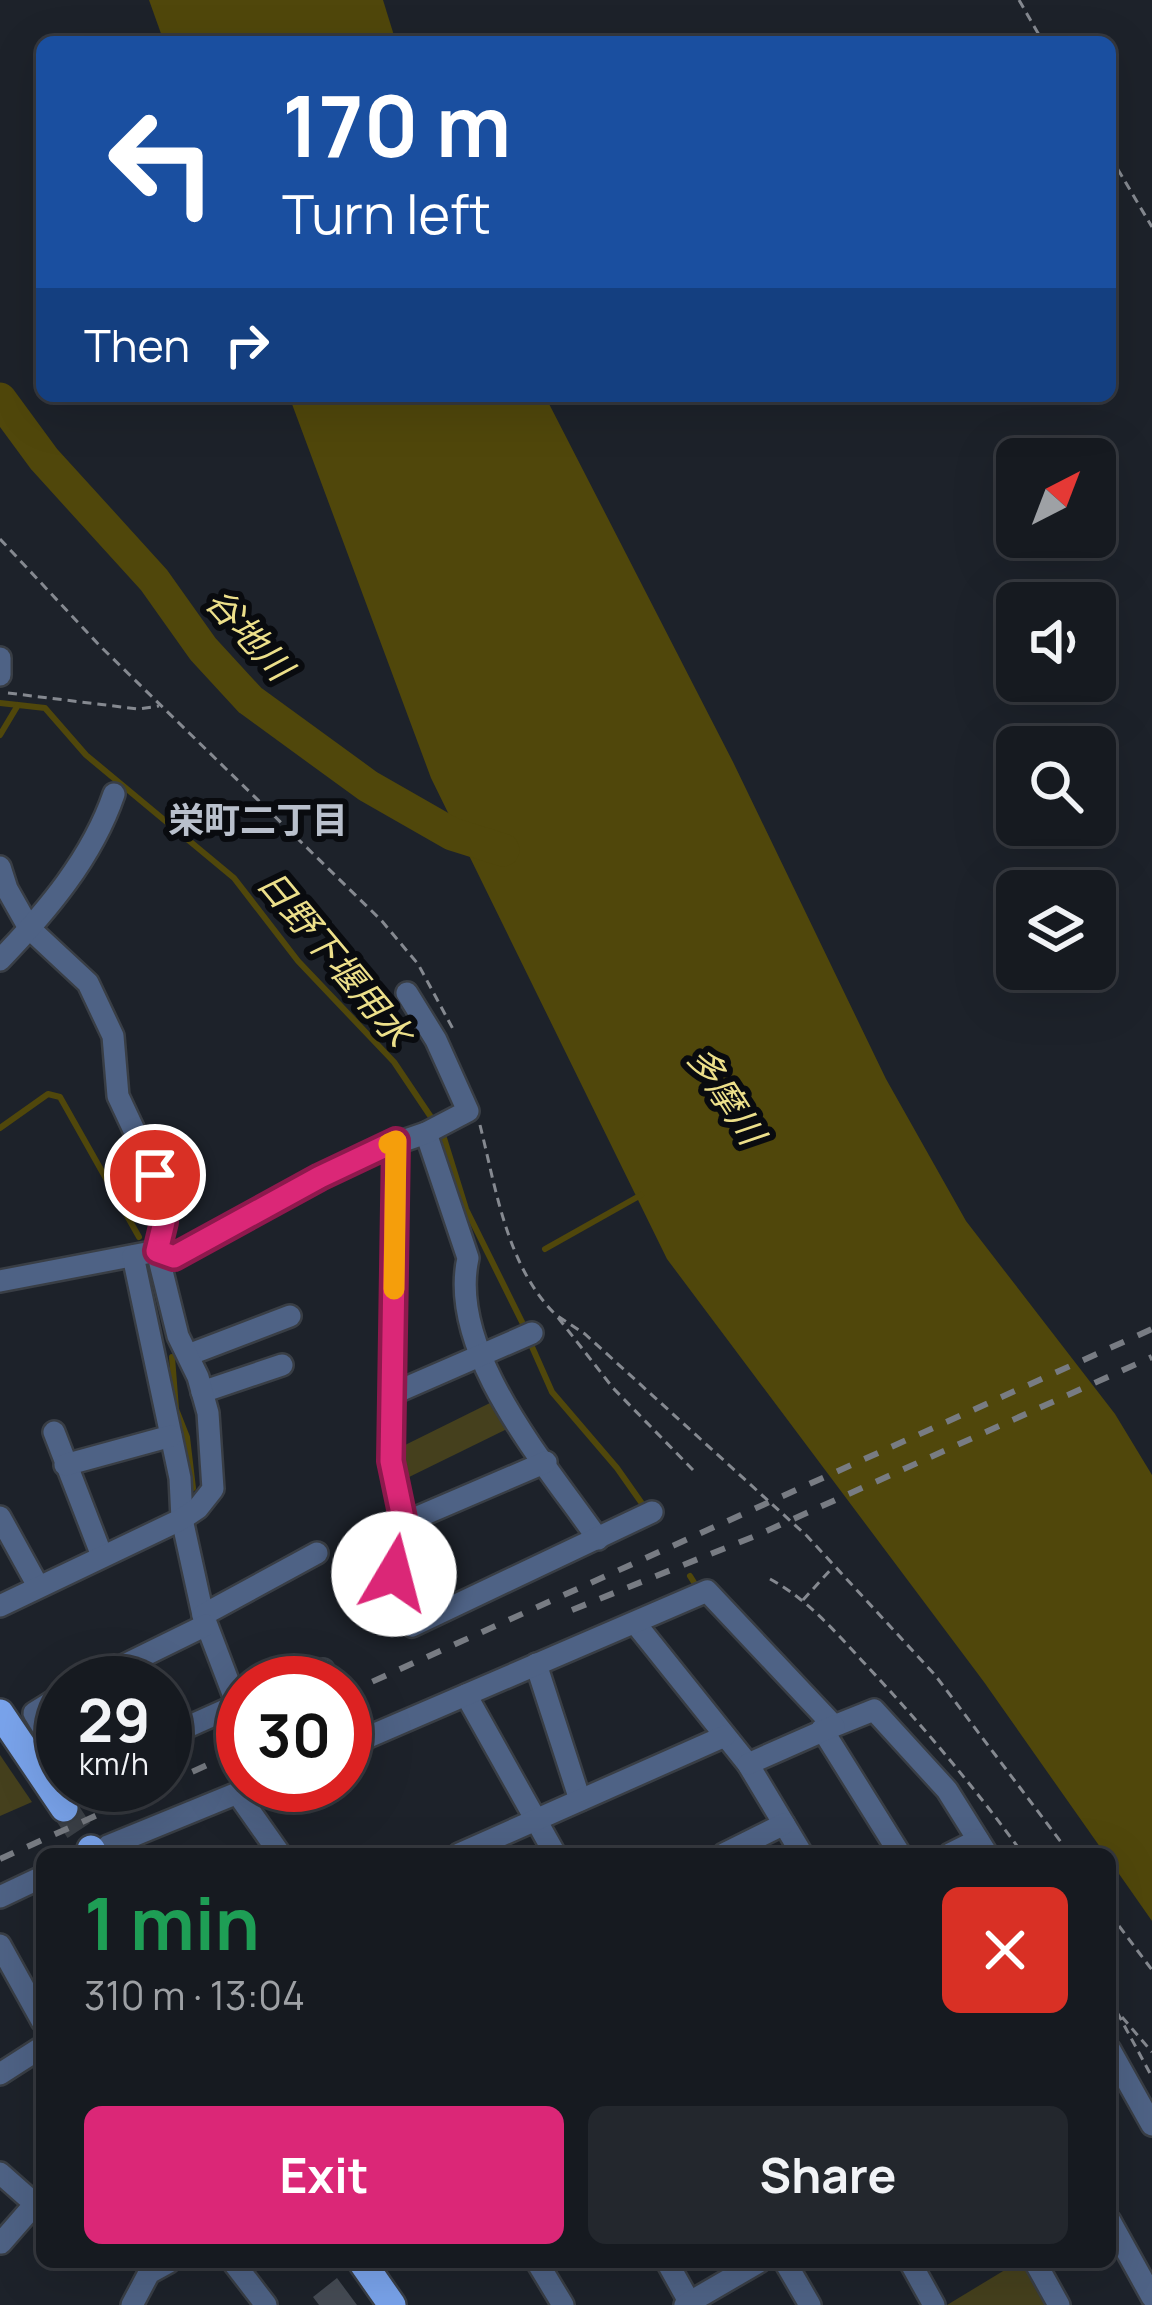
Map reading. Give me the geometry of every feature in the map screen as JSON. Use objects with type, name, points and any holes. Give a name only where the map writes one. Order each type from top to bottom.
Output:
[{"type":"main road","points":[[0,1713],[36,1766]]},
{"type":"main road","points":[[366,2268],[392,2305]]},
{"type":"street","points":[[0,658],[0,675]]},
{"type":"street","points":[[0,960],[86,854],[114,794]]},
{"type":"street","points":[[0,867],[29,928],[88,983],[113,1036],[118,1096],[155,1175],[164,1222],[157,1251],[178,1336],[208,1413],[213,1489],[182,1519],[0,1606]]},
{"type":"street","points":[[0,1281],[157,1251],[174,1257],[320,1177],[468,1111],[436,1040],[407,993]]},
{"type":"street","points":[[434,1129],[468,1258],[464,1276],[478,1355],[494,1389],[598,1538]]},
{"type":"street","points":[[396,1141],[391,1461],[404,1523],[394,1574],[398,1612],[412,1626],[652,1512]]},
{"type":"street","points":[[133,1256],[180,1478],[182,1519],[205,1620],[220,1656]]},
{"type":"street","points":[[188,1355],[290,1316]]},
{"type":"street","points":[[392,1394],[526,1335]]},
{"type":"street","points":[[202,1392],[282,1365]]},
{"type":"street","points":[[54,1432],[102,1556]]},
{"type":"street","points":[[65,1465],[171,1436]]},
{"type":"street","points":[[404,1523],[545,1462]]},
{"type":"street","points":[[0,1517],[38,1586]]},
{"type":"street","points":[[138,1656],[317,1553]]},
{"type":"street","points":[[372,1735],[707,1591],[828,1728],[896,1848]]},
{"type":"street","points":[[635,1623],[748,1764],[798,1848]]},
{"type":"street","points":[[536,1664],[580,1800]]},
{"type":"street","points":[[466,1695],[552,1848]]},
{"type":"street","points":[[748,1764],[874,1710],[947,1790],[983,1847]]},
{"type":"street","points":[[473,1848],[725,1736]]},
{"type":"street","points":[[105,1848],[216,1802]]},
{"type":"street","points":[[259,1812],[277,1848]]},
{"type":"street","points":[[736,1848],[784,1824]]},
{"type":"street","points":[[0,1897],[36,1879]]},
{"type":"street","points":[[0,1945],[36,2009]]},
{"type":"street","points":[[0,2074],[36,2051]]},
{"type":"street","points":[[1116,2064],[1152,2125]]},
{"type":"street","points":[[0,2173],[36,2204]]},
{"type":"street","points":[[2,2243],[36,2210]]},
{"type":"street","points":[[1116,2232],[1152,2297]]},
{"type":"street","points":[[132,2305],[149,2273],[158,2268]]},
{"type":"street","points":[[238,2268],[266,2305]]},
{"type":"street","points":[[541,2268],[563,2305]]},
{"type":"street","points":[[670,2268],[688,2304],[749,2268]]},
{"type":"street","points":[[788,2268],[810,2305]]},
{"type":"street","points":[[913,2268],[934,2305]]},
{"type":"street","points":[[1037,2268],[1059,2305]]},
{"type":"path","points":[[1019,0],[1040,36]]},
{"type":"path","points":[[1116,166],[1152,227]]},
{"type":"path","points":[[0,539],[17,562],[380,920],[418,964],[456,1035]]},
{"type":"path","points":[[0,691],[138,709],[161,706]]},
{"type":"path","points":[[478,1116],[518,1259],[532,1291],[613,1388],[693,1470]]},
{"type":"path","points":[[556,1315],[585,1334],[718,1452],[834,1565],[935,1675],[1065,1848]]},
{"type":"path","points":[[802,1600],[834,1565]]},
{"type":"path","points":[[770,1579],[802,1600],[935,1741],[1018,1848]]},
{"type":"path","points":[[1116,1922],[1152,1970]]},
{"type":"path","points":[[1116,2009],[1152,2077]]},
{"type":"path","points":[[1118,2012],[1152,2052]]},
{"type":"shaded area","points":[[494,1401],[507,1429],[403,1480],[399,1448]]},
{"type":"shaded area","points":[[0,1755],[32,1802],[0,1816]]},
{"type":"shaded area","points":[[1008,2268],[1035,2268],[1056,2305],[947,2305]]},
{"type":"water","points":[[149,0],[383,0],[394,36],[162,36]]},
{"type":"water","name":"多摩川","points":[[291,402],[548,402],[733,762],[886,1079],[966,1221],[1115,1414],[1152,1475],[1152,1921],[1116,1870],[1116,1848],[1101,1848],[984,1682],[667,1259],[431,778]]},
{"type":"building","points":[[337,2278],[357,2305],[319,2305],[313,2297]]},
{"type":"waterway","name":"谷地川","points":[[0,399],[44,459],[154,580],[203,649],[250,700],[368,786],[452,834],[503,850]]},
{"type":"waterway","name":"日野下堰用水","points":[[0,703],[45,708],[86,755],[234,878],[298,961],[394,1062],[443,1135],[466,1209],[525,1328]]},
{"type":"waterway","points":[[0,735],[18,705]]},
{"type":"waterway","points":[[0,1128],[48,1094],[60,1097],[139,1237]]},
{"type":"waterway","name":"日野下堰用水","points":[[545,1249],[641,1195]]},
{"type":"waterway","points":[[529,1340],[552,1392],[643,1505]]},
{"type":"waterway","points":[[172,1357],[176,1409],[187,1437],[193,1488]]},
{"type":"waterway","points":[[690,1576],[695,1584]]},
{"type":"tunnel","points":[[67,1812],[90,1848]]},
{"type":"railway","points":[[372,1682],[1152,1329]]},
{"type":"railway","points":[[572,1610],[760,1534],[1152,1357]]},
{"type":"railway","points":[[192,1772],[216,1761]]},
{"type":"railway","points":[[0,1859],[104,1812]]},
{"type":"slow traffic","points":[[389,1144],[396,1141],[394,1289]]},
{"type":"district","name":"栄町二丁目","points":[[258,820]]},
{"type":"route","points":[[155,1175],[164,1222],[157,1251],[174,1257],[396,1141],[391,1461],[404,1523],[394,1574]]}]
